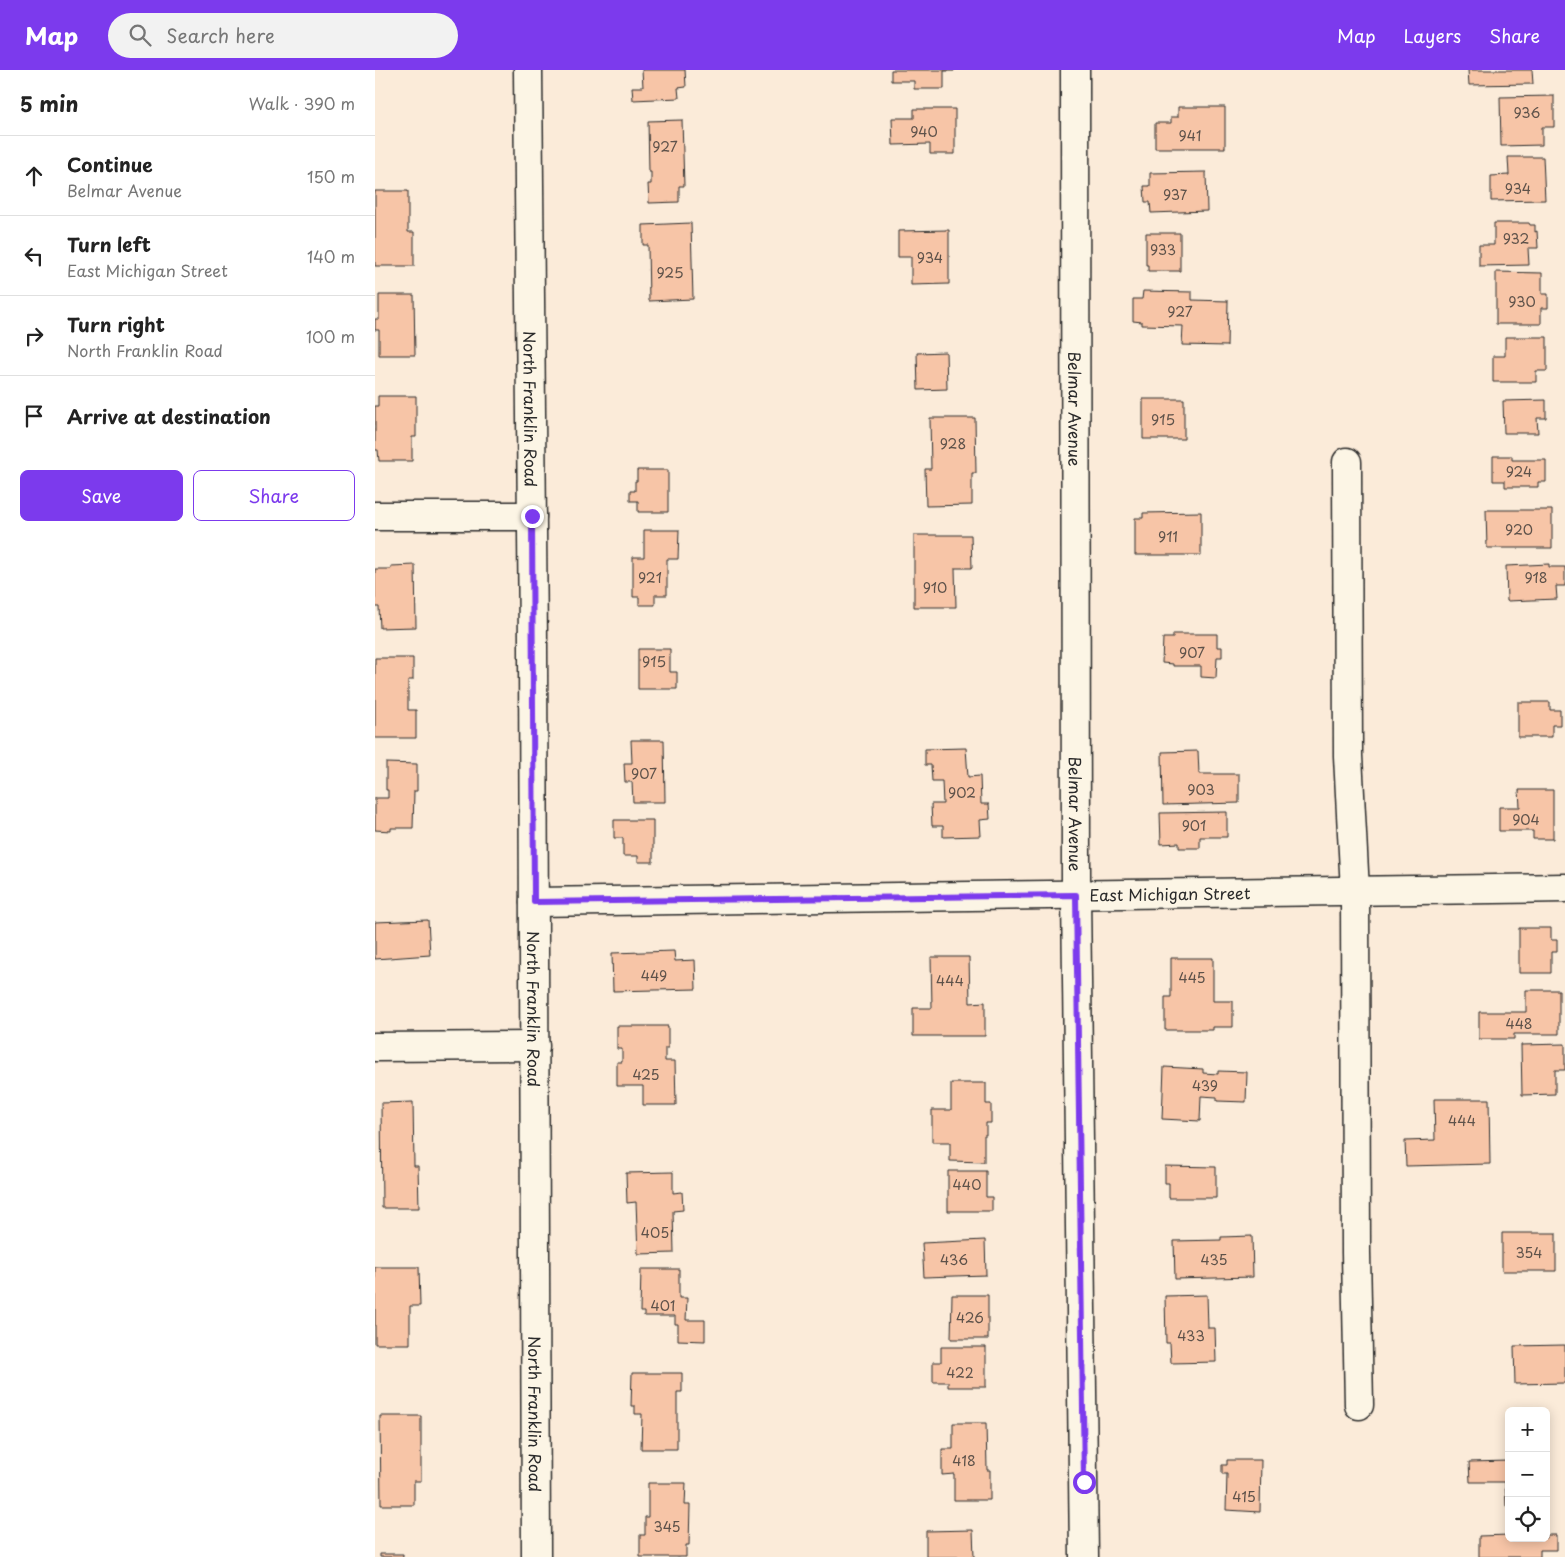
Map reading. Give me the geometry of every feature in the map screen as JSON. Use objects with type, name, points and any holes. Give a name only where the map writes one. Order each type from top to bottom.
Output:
[{"type":"street","name":"North Franklin Road","points":[[528,70],[535,1046],[536,1557]]},
{"type":"street","name":"Belmar Avenue","points":[[1075,70],[1076,895],[1084,1557]]},
{"type":"street","points":[[1347,462],[1349,756],[1355,891],[1359,1405]]},
{"type":"street","points":[[375,516],[532,516]]},
{"type":"street","name":"East Michigan Street","points":[[534,902],[1565,888]]},
{"type":"street","points":[[375,1047],[535,1046]]},
{"type":"building","points":[[642,70],[685,70],[686,87],[678,88],[679,98],[633,100],[632,87],[643,87]]},
{"type":"building","points":[[891,70],[954,71],[944,71],[944,89],[914,89],[914,81],[891,81]]},
{"type":"building","points":[[1468,70],[1532,70],[1533,84],[1469,85]]},
{"type":"building","points":[[1554,96],[1554,127],[1542,127],[1542,145],[1501,146],[1500,97]]},
{"type":"building","points":[[1178,107],[1225,107],[1225,148],[1155,148],[1155,123],[1171,123],[1171,117],[1178,117]]},
{"type":"building","points":[[914,109],[955,109],[955,154],[930,154],[930,144],[893,145],[892,118],[914,118]]},
{"type":"building","points":[[682,120],[684,186],[679,186],[679,202],[649,203],[648,184],[651,184],[651,172],[649,172],[648,121]]},
{"type":"building","points":[[1508,157],[1543,157],[1545,200],[1491,201],[1491,176],[1509,175]]},
{"type":"building","points":[[1206,172],[1207,211],[1151,213],[1150,202],[1145,202],[1144,186],[1150,186],[1150,173]]},
{"type":"building","points":[[375,191],[408,191],[408,232],[414,232],[414,266],[375,266]]},
{"type":"building","points":[[691,223],[693,299],[649,301],[648,245],[643,245],[643,225]]},
{"type":"building","points":[[1494,223],[1529,223],[1530,225],[1535,225],[1538,248],[1528,248],[1529,265],[1479,266],[1479,245],[1494,245]]},
{"type":"building","points":[[949,230],[949,284],[911,285],[911,257],[898,257],[898,231]]},
{"type":"building","points":[[1146,233],[1180,233],[1180,271],[1148,271],[1148,265],[1146,265]]},
{"type":"building","points":[[1496,272],[1542,273],[1542,294],[1548,294],[1548,308],[1541,308],[1541,324],[1496,324]]},
{"type":"building","points":[[1143,291],[1192,292],[1192,300],[1228,301],[1227,346],[1182,345],[1183,326],[1142,325],[1142,322],[1133,321],[1133,299],[1142,299]]},
{"type":"building","points":[[379,295],[414,295],[415,355],[379,355],[379,330],[375,330],[375,319],[379,319]]},
{"type":"building","points":[[1505,337],[1547,337],[1547,371],[1536,371],[1536,382],[1493,382],[1493,356],[1505,356]]},
{"type":"building","points":[[946,352],[947,389],[918,390],[917,353]]},
{"type":"building","points":[[378,396],[416,396],[416,437],[412,437],[412,461],[379,461],[378,450],[375,450],[375,406],[378,406]]},
{"type":"building","points":[[1143,399],[1184,399],[1184,439],[1143,439]]},
{"type":"building","points":[[1546,400],[1546,418],[1537,418],[1538,433],[1504,433],[1503,401]]},
{"type":"building","points":[[930,418],[975,418],[976,473],[972,473],[972,505],[926,506],[925,469],[931,469]]},
{"type":"building","points":[[1493,456],[1512,456],[1512,460],[1546,460],[1546,482],[1538,482],[1538,487],[1505,487],[1505,481],[1493,481]]},
{"type":"building","points":[[637,470],[668,470],[668,512],[638,512],[638,501],[630,501],[630,491],[635,491]]},
{"type":"building","points":[[1486,510],[1552,510],[1552,548],[1487,548]]},
{"type":"building","points":[[1201,512],[1201,555],[1135,555],[1135,518],[1143,518],[1143,513]]},
{"type":"building","points":[[644,530],[679,530],[678,559],[667,559],[667,595],[655,595],[655,605],[639,605],[639,597],[633,597],[633,557],[644,557]]},
{"type":"building","points":[[914,535],[971,535],[972,568],[955,568],[956,607],[914,607]]},
{"type":"building","points":[[1549,564],[1549,567],[1565,567],[1565,586],[1556,586],[1557,599],[1507,601],[1506,566]]},
{"type":"building","points":[[415,565],[416,627],[380,628],[379,607],[375,607],[375,569],[391,569],[391,566]]},
{"type":"building","points":[[1173,634],[1217,634],[1217,647],[1222,647],[1222,657],[1217,657],[1216,678],[1201,677],[1201,666],[1173,666],[1173,664],[1162,663],[1163,638],[1173,638]]},
{"type":"building","points":[[638,649],[670,649],[670,672],[677,672],[677,689],[638,689]]},
{"type":"building","points":[[375,658],[413,658],[413,680],[408,680],[408,710],[416,710],[416,738],[375,738]]},
{"type":"building","points":[[1518,702],[1550,702],[1550,710],[1560,710],[1560,725],[1552,725],[1552,737],[1518,737]]},
{"type":"building","points":[[631,740],[664,740],[665,802],[633,802],[632,782],[625,782],[624,763],[632,763]]},
{"type":"building","points":[[966,748],[968,777],[980,776],[981,804],[989,804],[990,819],[980,820],[981,836],[943,837],[943,826],[932,826],[931,804],[943,804],[942,781],[932,781],[931,765],[925,765],[925,749]]},
{"type":"building","points":[[1198,751],[1199,774],[1239,774],[1239,803],[1163,805],[1162,752]]},
{"type":"building","points":[[386,763],[417,764],[417,791],[414,791],[413,828],[391,828],[391,831],[375,830],[375,798],[388,798],[388,790],[386,790]]},
{"type":"building","points":[[1519,790],[1553,790],[1553,839],[1533,839],[1533,831],[1499,831],[1499,807],[1520,807]]},
{"type":"building","points":[[1227,812],[1227,837],[1200,837],[1200,848],[1179,848],[1179,843],[1161,844],[1160,813]]},
{"type":"building","points":[[614,820],[653,820],[653,862],[638,862],[638,856],[623,856],[623,838],[614,838]]},
{"type":"building","points":[[428,920],[430,955],[375,959],[375,922]]},
{"type":"building","points":[[1519,928],[1551,928],[1551,940],[1557,940],[1557,952],[1551,952],[1551,973],[1519,973]]},
{"type":"building","points":[[674,951],[675,961],[695,960],[696,989],[613,991],[612,953]]},
{"type":"building","points":[[931,957],[969,957],[970,1003],[985,1002],[985,1036],[913,1036],[913,1008],[932,1008]]},
{"type":"building","points":[[1171,958],[1213,958],[1213,1001],[1233,1001],[1233,1027],[1213,1027],[1213,1030],[1165,1030],[1165,997],[1171,997]]},
{"type":"building","points":[[1526,990],[1559,990],[1559,1034],[1514,1034],[1514,1039],[1479,1039],[1479,1012],[1526,1012]]},
{"type":"building","points":[[617,1026],[668,1026],[668,1048],[665,1048],[665,1061],[675,1061],[676,1105],[643,1105],[643,1086],[617,1086],[617,1062],[622,1062],[622,1049],[617,1049]]},
{"type":"building","points":[[1565,1044],[1565,1070],[1555,1070],[1555,1094],[1522,1095],[1521,1045]]},
{"type":"building","points":[[1164,1067],[1203,1069],[1203,1073],[1218,1074],[1218,1071],[1247,1072],[1246,1102],[1217,1101],[1217,1097],[1201,1096],[1200,1121],[1162,1119]]},
{"type":"building","points":[[951,1083],[986,1083],[986,1104],[991,1104],[991,1123],[986,1123],[984,1162],[950,1161],[950,1142],[932,1142],[932,1110],[951,1110]]},
{"type":"building","points":[[1434,1099],[1489,1099],[1490,1164],[1406,1166],[1405,1141],[1435,1140]]},
{"type":"building","points":[[413,1102],[414,1166],[418,1166],[419,1208],[382,1208],[381,1103]]},
{"type":"building","points":[[1165,1166],[1216,1167],[1216,1198],[1169,1198],[1169,1183],[1165,1183]]},
{"type":"building","points":[[948,1171],[986,1171],[986,1197],[992,1197],[992,1211],[948,1211]]},
{"type":"building","points":[[673,1172],[673,1193],[682,1192],[683,1210],[673,1211],[674,1253],[638,1254],[636,1202],[627,1203],[626,1173]]},
{"type":"building","points":[[1502,1233],[1556,1233],[1556,1271],[1502,1271]]},
{"type":"building","points":[[1252,1236],[1253,1277],[1175,1279],[1174,1241],[1221,1240],[1221,1237]]},
{"type":"building","points":[[985,1240],[986,1275],[924,1277],[922,1243]]},
{"type":"building","points":[[375,1267],[419,1267],[420,1306],[410,1306],[410,1344],[375,1344]]},
{"type":"building","points":[[641,1269],[679,1269],[679,1298],[687,1298],[686,1320],[705,1320],[705,1341],[678,1340],[678,1324],[675,1324],[675,1316],[644,1316],[644,1312],[640,1312]]},
{"type":"building","points":[[952,1295],[988,1295],[988,1339],[951,1339]]},
{"type":"building","points":[[1207,1295],[1208,1328],[1215,1328],[1216,1362],[1171,1363],[1170,1343],[1166,1343],[1165,1296]]},
{"type":"building","points":[[1565,1345],[1565,1383],[1515,1384],[1514,1346]]},
{"type":"building","points":[[941,1347],[986,1347],[986,1387],[948,1387],[948,1382],[933,1382],[933,1362],[941,1362]]},
{"type":"building","points":[[632,1373],[682,1373],[682,1392],[677,1392],[677,1449],[641,1449],[642,1414],[635,1414],[635,1406],[631,1406]]},
{"type":"building","points":[[380,1416],[421,1416],[421,1481],[414,1481],[414,1505],[381,1505]]},
{"type":"building","points":[[953,1423],[986,1423],[987,1470],[990,1470],[990,1500],[954,1500],[954,1474],[942,1475],[942,1449],[953,1449]]},
{"type":"building","points":[[1227,1460],[1261,1460],[1260,1512],[1226,1510],[1227,1474],[1222,1474],[1222,1465],[1227,1465]]},
{"type":"building","points":[[1505,1461],[1505,1482],[1470,1482],[1469,1462]]},
{"type":"building","points":[[648,1483],[686,1483],[685,1505],[690,1505],[689,1545],[686,1545],[686,1557],[640,1557],[640,1535],[645,1535],[645,1517],[648,1517]]},
{"type":"building","points":[[973,1530],[974,1557],[926,1557],[926,1531]]},
{"type":"building","points":[[1505,1535],[1505,1542],[1550,1542],[1550,1535],[1556,1535],[1556,1550],[1540,1550],[1540,1557],[1479,1557],[1479,1536]]},
{"type":"building","points":[[380,1554],[403,1554],[403,1557],[380,1557]]},
{"type":"route","points":[[532,516],[534,902],[1076,895],[1084,1482]]}]
